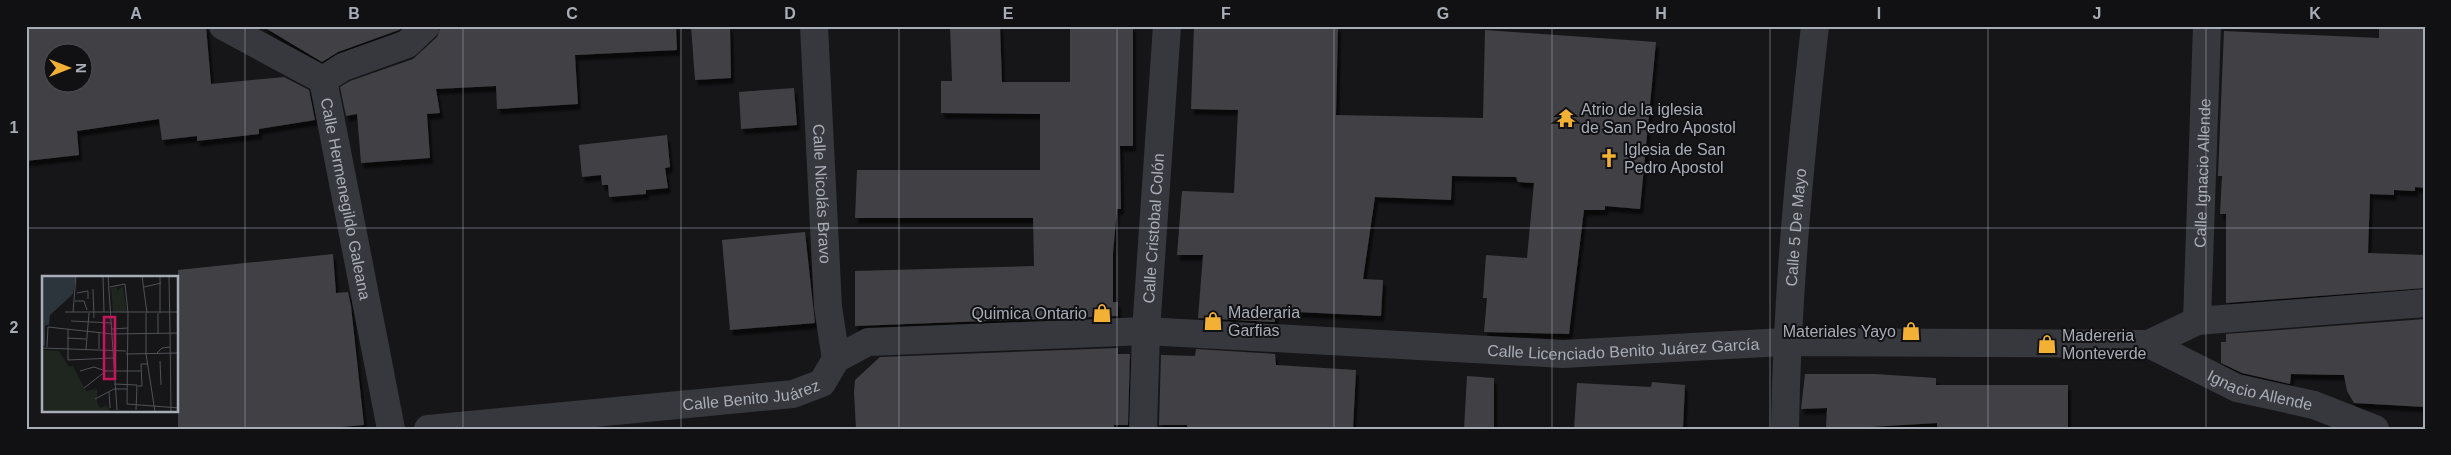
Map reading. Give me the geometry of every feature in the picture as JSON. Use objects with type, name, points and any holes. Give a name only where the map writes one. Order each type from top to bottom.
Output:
[{"type":"street","name":"Calle Hermenegildo Galeana","points":[[223,26],[323,80],[391,429]]},
{"type":"street","points":[[323,80],[343,67],[407,44],[426,26]]},
{"type":"street","name":"Calle Nicolás Bravo","points":[[814,26],[828,307],[836,359]]},
{"type":"street","name":"Calle Cristobal Colón","points":[[1143,429],[1146,331],[1167,26]]},
{"type":"street","name":"Calle 5 De Mayo","points":[[1785,429],[1786,342],[1794,216],[1815,26]]},
{"type":"street","name":"Calle Ignacio Allende","points":[[2198,321],[2207,26]]},
{"type":"street","name":"Calle Licenciado Benito Juárez García","points":[[1146,331],[1563,354],[1786,342],[2150,344],[2198,321],[2425,304]]},
{"type":"street","name":"Calle Benito Juárez","points":[[428,429],[793,394],[822,383],[836,359],[868,342],[1146,331]]},
{"type":"street","name":"Ignacio Allende","points":[[2150,344],[2236,388],[2314,405],[2375,429]]},
{"type":"building","points":[[26,26],[206,26],[211,84],[284,77],[309,90],[315,120],[259,129],[259,134],[197,141],[197,136],[162,140],[159,119],[77,131],[79,155],[26,161]]},
{"type":"building","points":[[262,26],[403,26],[399,30],[338,52],[322,62]]},
{"type":"building","points":[[441,26],[676,26],[677,50],[575,55],[578,104],[497,109],[496,86],[436,89],[440,113],[427,114],[430,158],[361,163],[357,114],[346,116],[340,87],[350,81],[413,59],[437,37]]},
{"type":"building","points":[[691,26],[730,26],[731,78],[695,80]]},
{"type":"building","points":[[950,26],[1000,26],[1002,82],[1070,82],[1070,26],[1133,26],[1133,146],[1120,146],[1121,209],[1117,209],[1113,253],[1113,302],[1118,302],[1118,316],[855,326],[855,271],[1034,266],[1033,218],[855,218],[857,170],[1040,170],[1040,114],[941,113],[941,81],[952,81]]},
{"type":"building","points":[[1194,26],[1338,26],[1336,115],[1483,118],[1485,30],[1656,42],[1640,209],[1605,206],[1605,210],[1584,210],[1569,334],[1484,332],[1487,298],[1483,298],[1486,255],[1527,258],[1534,183],[1518,182],[1516,177],[1452,176],[1451,200],[1375,197],[1363,279],[1383,280],[1381,316],[1275,311],[1275,322],[1198,318],[1203,255],[1177,255],[1182,191],[1234,193],[1238,110],[1191,109]]},
{"type":"building","points":[[2379,26],[2425,26],[2425,188],[2415,187],[2415,191],[2394,190],[2394,195],[2370,194],[2368,253],[2425,255],[2425,288],[2226,303],[2226,214],[2220,214],[2222,176],[2218,176],[2224,31],[2379,38]]},
{"type":"building","points":[[794,88],[797,125],[741,129],[739,92]]},
{"type":"building","points":[[667,135],[670,167],[665,168],[668,188],[646,190],[646,194],[609,197],[608,185],[602,185],[601,175],[582,177],[579,145]]},
{"type":"building","points":[[805,232],[815,323],[730,330],[722,240]]},
{"type":"building","points":[[333,254],[336,293],[348,292],[351,306],[364,425],[318,429],[178,429],[178,270]]},
{"type":"building","points":[[2425,319],[2425,407],[2354,403],[2347,391],[2344,375],[2291,374],[2290,384],[2242,373],[2221,363],[2221,342],[2226,342],[2226,334]]},
{"type":"building","points":[[1118,348],[1118,354],[1130,354],[1128,425],[1114,425],[1114,429],[856,429],[855,380],[880,357]]},
{"type":"building","points":[[1196,349],[1275,354],[1276,365],[1356,370],[1353,429],[1187,429],[1187,425],[1159,425],[1161,355],[1195,356]]},
{"type":"building","points":[[1805,374],[1875,374],[1936,378],[1936,385],[2068,385],[2068,429],[1937,429],[1937,423],[1870,427],[1870,429],[1826,429],[1827,408],[1801,409]]},
{"type":"building","points":[[1467,376],[1494,378],[1494,429],[1464,429]]},
{"type":"building","points":[[1652,382],[1685,385],[1683,429],[1574,429],[1577,383],[1651,387]]},
{"type":"place","name":"Atrio de la iglesia de San Pedro Apostol","points":[[1566,118]]},
{"type":"place","name":"Iglesia de San Pedro Apostol","points":[[1609,158]]},
{"type":"place","name":"Quimica Ontario","points":[[1102,313]]},
{"type":"place","name":"Maderaria Garfias","points":[[1213,321]]},
{"type":"place","name":"Materiales Yayo","points":[[1911,331]]},
{"type":"place","name":"Madereria Monteverde","points":[[2047,344]]}]
